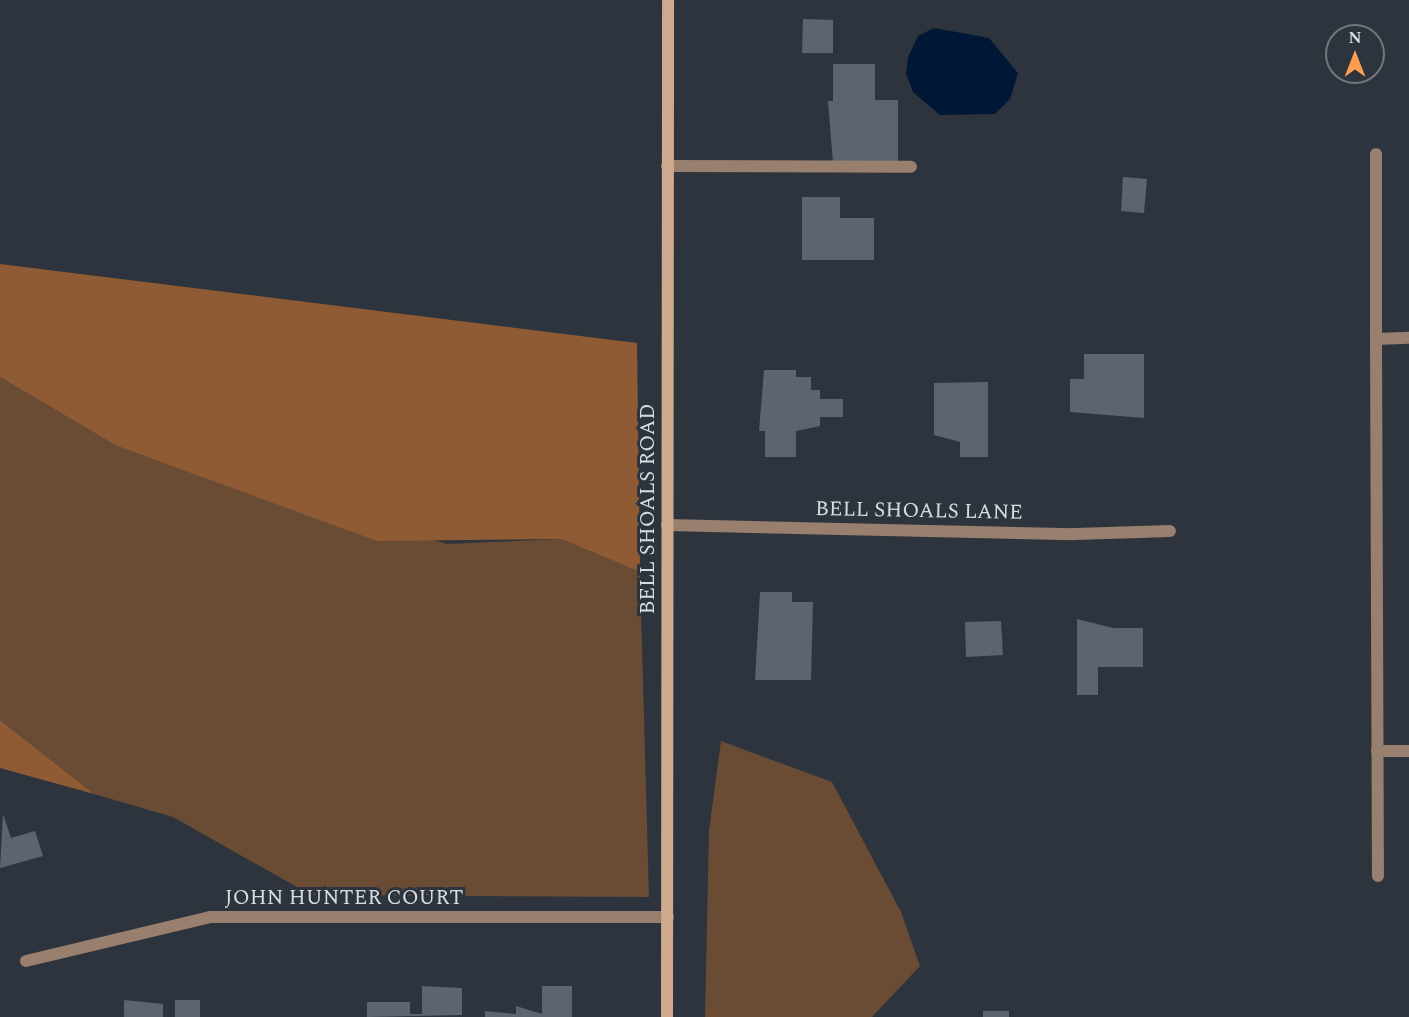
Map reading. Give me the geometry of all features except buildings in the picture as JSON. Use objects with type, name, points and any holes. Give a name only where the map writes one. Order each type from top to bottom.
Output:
[{"type":"main road","name":"BELL SHOALS ROAD","points":[[668,0],[668,1017]]},
{"type":"street","points":[[1376,154],[1378,876]]},
{"type":"street","points":[[667,166],[911,167]]},
{"type":"street","points":[[1376,339],[1409,338]]},
{"type":"street","name":"BELL SHOALS LANE","points":[[667,525],[1075,534],[1170,531]]},
{"type":"street","points":[[1377,751],[1409,751]]},
{"type":"street","name":"JOHN HUNTER COURT","points":[[26,961],[210,917],[668,917]]},
{"type":"shaded area","points":[[0,264],[637,343],[640,572],[561,539],[377,541],[115,445],[0,377]]},
{"type":"shaded area","points":[[0,377],[115,445],[447,544],[561,539],[640,572],[649,897],[311,895],[173,817],[94,794],[0,720]]},
{"type":"shaded area","points":[[0,720],[94,794],[0,768]]},
{"type":"shaded area","points":[[721,741],[832,782],[901,912],[920,966],[872,1017],[705,1017],[709,831]]},
{"type":"water","points":[[934,28],[989,38],[1018,73],[1010,99],[995,114],[940,115],[913,92],[906,74],[908,57],[918,36]]}]
